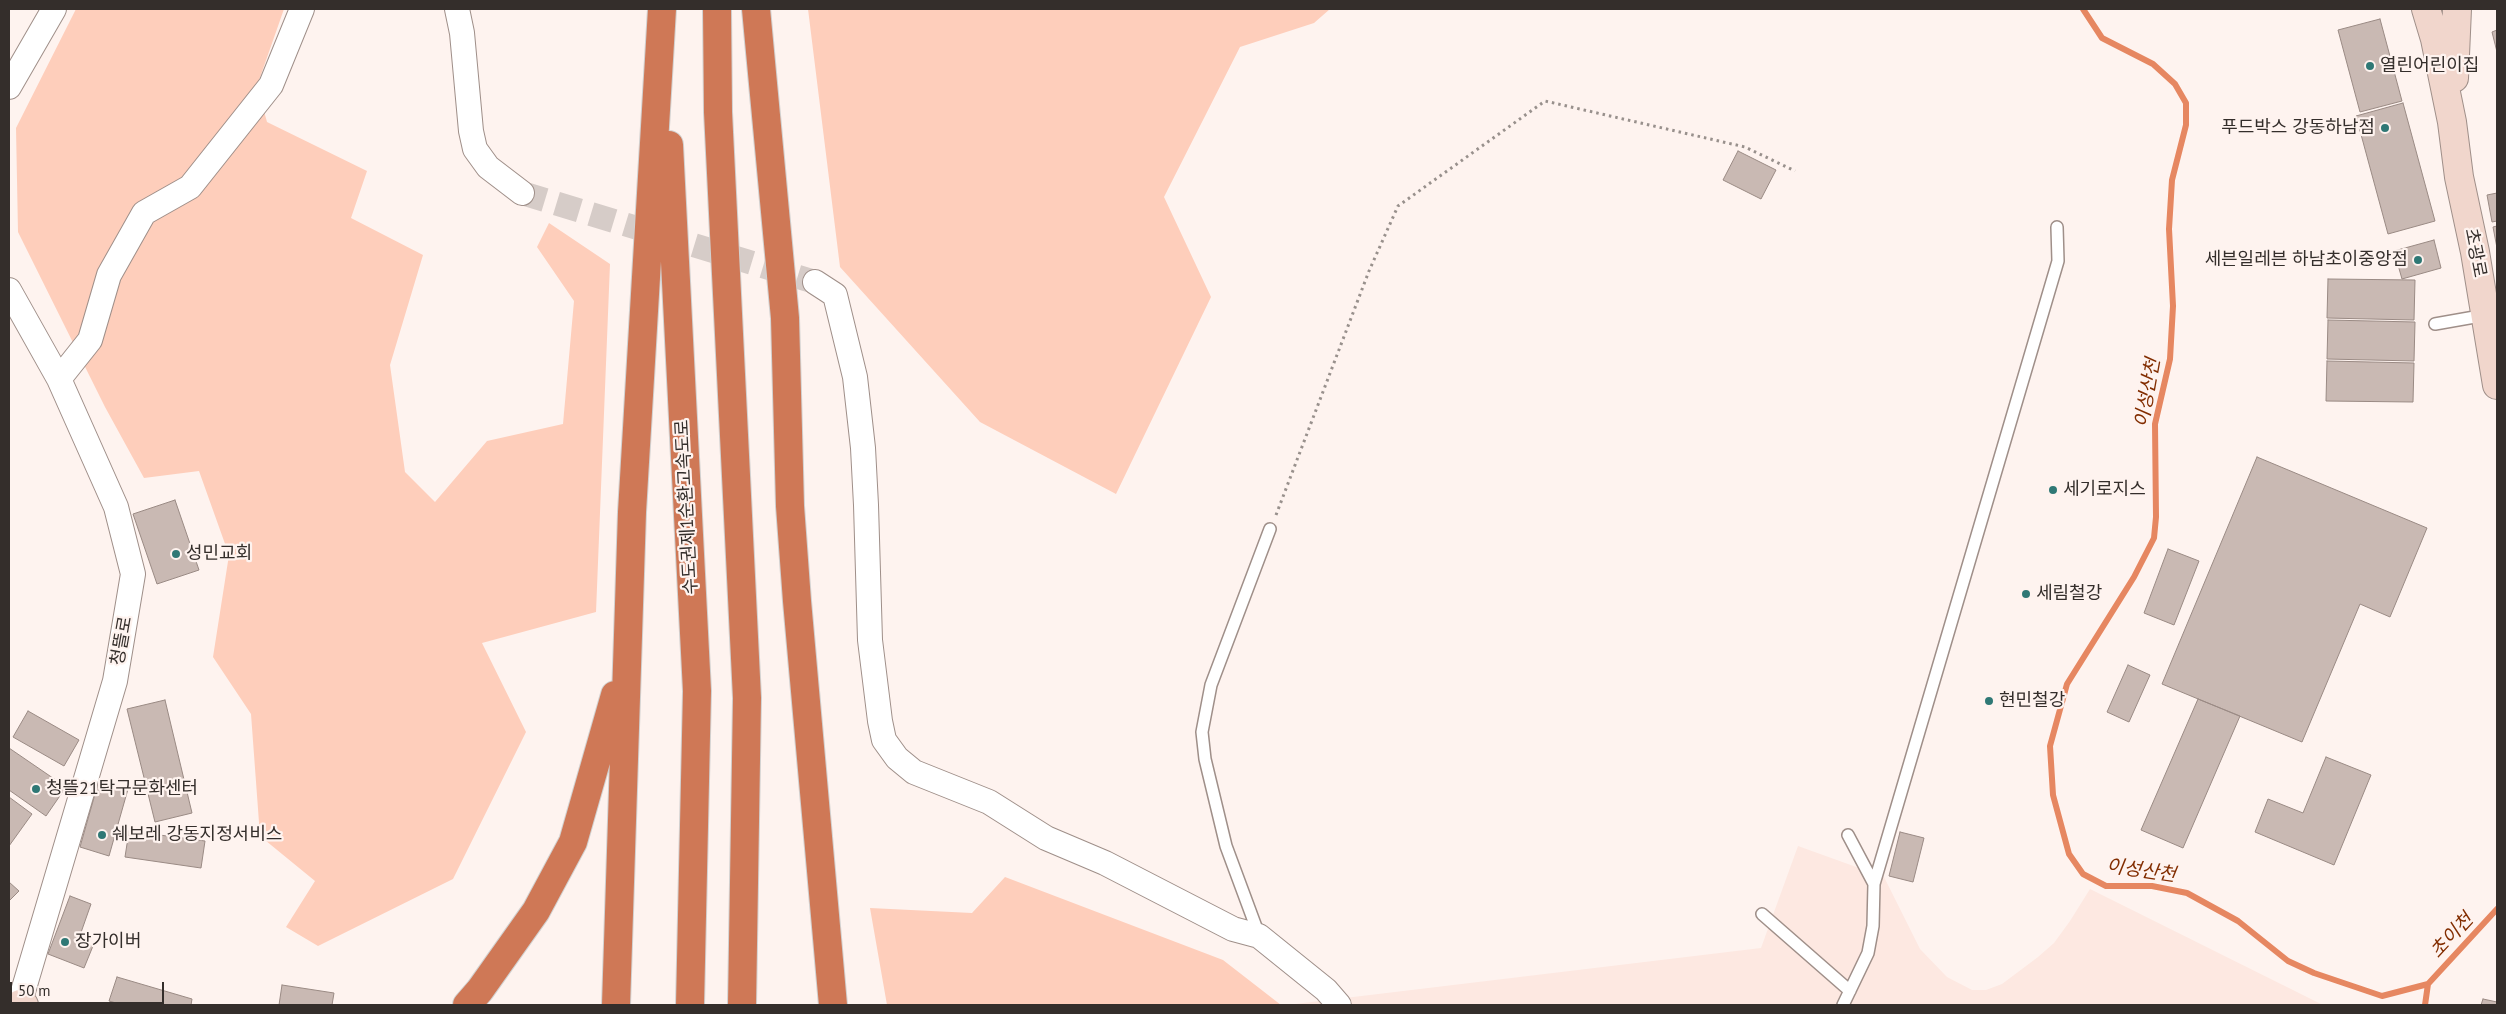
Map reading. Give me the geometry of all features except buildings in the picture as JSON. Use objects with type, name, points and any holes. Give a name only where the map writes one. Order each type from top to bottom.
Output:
[{"type":"highway","points":[[616,1005],[626,652],[662,9]]},
{"type":"highway","name":"수도권제1순환고속도로","points":[[662,9],[697,691],[690,1005]]},
{"type":"highway","points":[[717,9],[718,112],[747,698],[742,1005]]},
{"type":"highway","points":[[756,9],[785,318],[790,506],[833,1005]]},
{"type":"highway","points":[[467,1005],[480,990],[536,911],[573,842],[626,652]]},
{"type":"street","points":[[9,87],[54,9]]},
{"type":"street","points":[[59,379],[90,340],[109,275],[144,213],[190,186],[271,85],[302,9]]},
{"type":"street","points":[[457,9],[462,33],[471,131],[476,149],[488,167],[522,193]]},
{"type":"street","name":"초광로","points":[[2426,9],[2435,39],[2452,122],[2459,177],[2476,252],[2497,385]]},
{"type":"street","name":"초광로","points":[[2452,122],[2457,9]]},
{"type":"street","points":[[815,282],[835,295],[855,377],[866,495],[870,640],[884,740],[897,758],[914,772],[990,802],[1046,838],[1105,863],[1233,929],[1259,936],[1326,990],[1339,1005]]},
{"type":"street","name":"청뜰로","points":[[9,290],[59,379],[116,507],[133,574],[115,681],[21,1005]]},
{"type":"lane","points":[[1844,1005],[1868,953],[1873,926],[1874,884],[2058,261],[2057,227]]},
{"type":"lane","points":[[2435,324],[2486,315]]},
{"type":"lane","points":[[1259,936],[1226,846],[1205,759],[1202,732],[1211,685],[1270,529]]},
{"type":"lane","points":[[1848,836],[1874,884]]},
{"type":"lane","points":[[1762,914],[1850,991]]},
{"type":"path","points":[[1270,529],[1369,271],[1398,206],[1545,101],[1744,147],[1795,171]]},
{"type":"shaded area","points":[[76,9],[284,9],[257,86],[267,122],[367,171],[351,218],[423,255],[390,365],[405,472],[435,502],[487,441],[563,424],[574,301],[537,247],[549,223],[610,264],[596,612],[482,643],[526,732],[453,879],[318,946],[286,927],[315,881],[260,836],[251,714],[213,657],[229,555],[199,471],[144,478],[105,407],[18,232],[16,128]]},
{"type":"shaded area","points":[[808,9],[1330,9],[1314,23],[1240,47],[1164,197],[1211,297],[1116,494],[980,422],[840,267]]},
{"type":"shaded area","points":[[1798,846],[1884,877],[1920,949],[1947,977],[1972,990],[1986,990],[2002,984],[2038,957],[2054,943],[2090,889],[2323,1005],[1295,1004],[1761,948]]},
{"type":"shaded area","points":[[1005,877],[1223,960],[1281,1005],[887,1005],[870,908],[972,913]]},
{"type":"waterway","name":"이성산천","points":[[2083,9],[2102,38],[2153,64],[2175,84],[2186,103],[2186,125],[2172,180],[2169,229],[2173,306],[2170,359],[2155,424],[2156,517],[2154,538],[2134,577],[2067,684],[2050,746],[2053,795],[2069,854],[2083,874],[2106,886],[2152,886],[2187,893],[2238,921],[2288,961],[2314,973],[2382,996],[2428,984]]},
{"type":"waterway","name":"초이천","points":[[2428,984],[2497,909]]},
{"type":"waterway","points":[[2425,1005],[2428,984]]},
{"type":"tunnel","points":[[522,193],[815,282]]},
{"type":"place","name":"열린어린이집","points":[[2370,66]]},
{"type":"place","name":"푸드박스 강동하남점","points":[[2385,128]]},
{"type":"place","name":"세븐일레븐 하남초이중앙점","points":[[2418,260]]},
{"type":"place","name":"세기로지스","points":[[2053,490]]},
{"type":"place","name":"성민교회","points":[[176,554]]},
{"type":"place","name":"세림철강","points":[[2026,594]]},
{"type":"place","name":"현민철강","points":[[1989,701]]},
{"type":"place","name":"청뜰21탁구문화센터","points":[[36,789]]},
{"type":"place","name":"쉐보레 강동지정서비스","points":[[102,835]]},
{"type":"place","name":"장가이버","points":[[65,942]]}]
